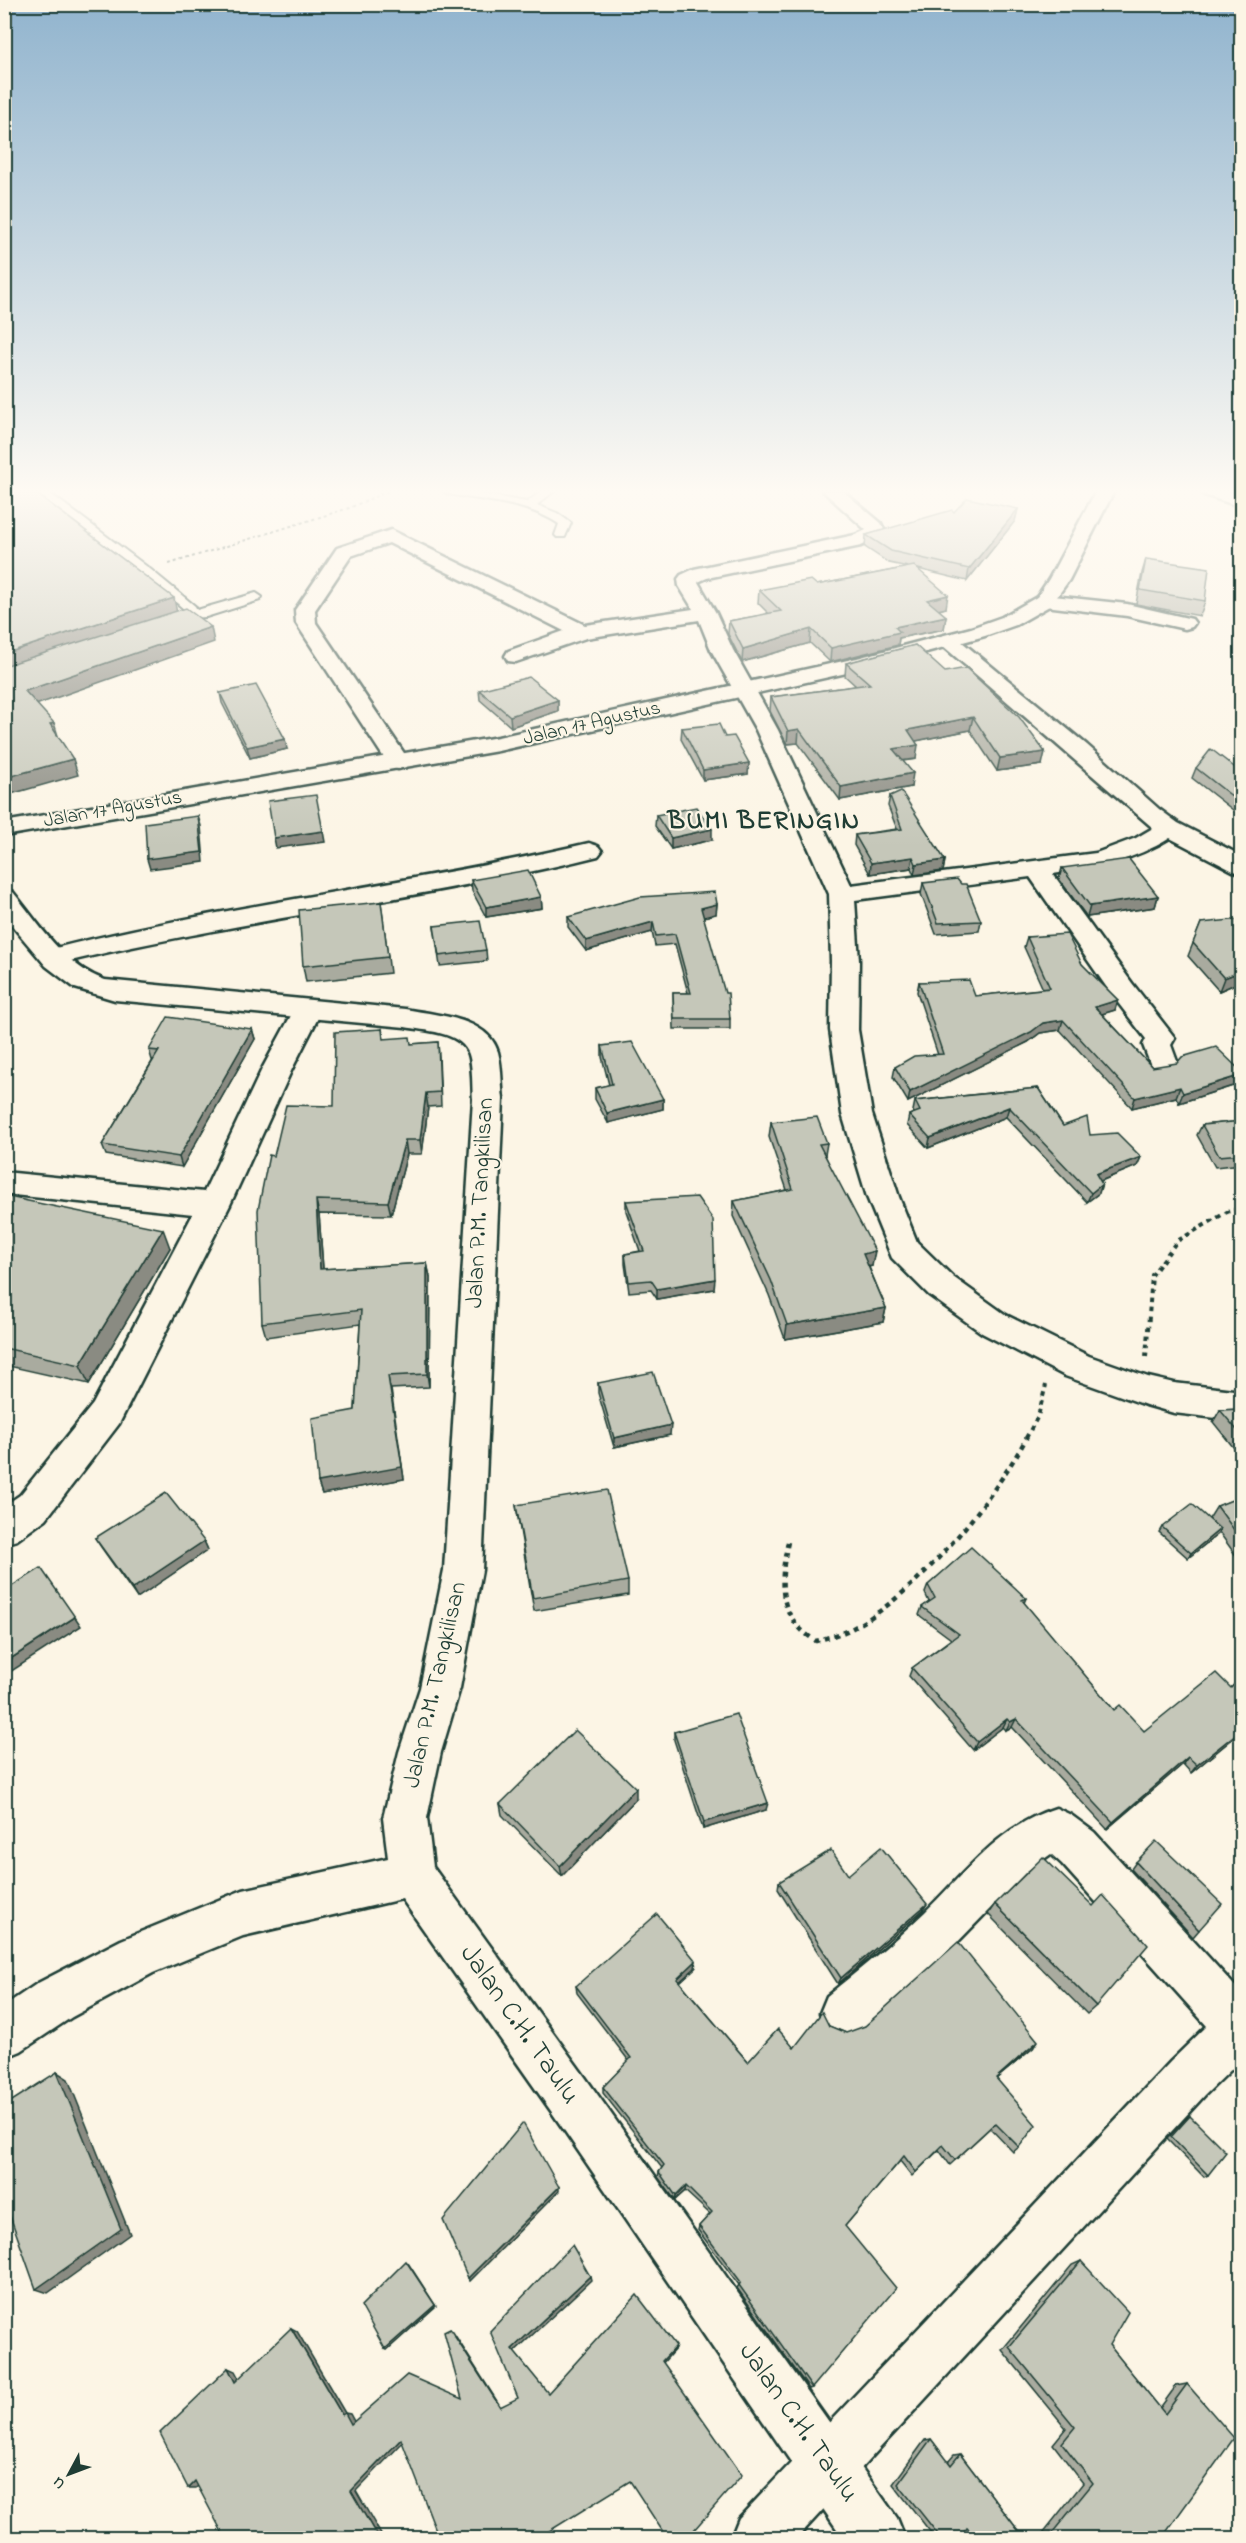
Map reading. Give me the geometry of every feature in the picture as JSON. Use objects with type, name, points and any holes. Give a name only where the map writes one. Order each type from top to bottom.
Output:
[{"type":"street","points":[[305,610],[306,624],[399,762]]},
{"type":"street","points":[[536,610],[582,632]]},
{"type":"street","points":[[703,610],[746,689],[801,802],[842,894],[845,962],[844,1030],[857,1114],[883,1197],[904,1249],[941,1286],[994,1324],[1077,1366],[1146,1391],[1174,1398],[1242,1406]]},
{"type":"street","name":"Jalan 17 Agustus","points":[[4,829],[498,744],[949,641],[1009,621],[1029,610]]},
{"type":"street","points":[[1123,610],[1185,623]]},
{"type":"street","points":[[516,656],[582,632],[705,613]]},
{"type":"street","points":[[949,641],[1079,750],[1142,808],[1169,828],[1242,866]]},
{"type":"street","points":[[842,894],[1101,860],[1145,843],[1169,828]]},
{"type":"street","points":[[54,957],[108,943],[323,901],[530,866],[589,850]]},
{"type":"street","points":[[1036,868],[1122,989],[1155,1028],[1161,1038],[1157,1045],[1163,1064]]},
{"type":"street","name":"Jalan P.M. Tangkilisan","points":[[4,898],[54,957],[76,978],[96,987],[115,991],[405,1018],[461,1030],[468,1034],[483,1051],[487,1089],[463,1570],[440,1688],[420,1752],[405,1818],[412,1875]]},
{"type":"street","points":[[4,1528],[33,1507],[106,1414],[214,1205],[277,1069],[308,1010]]},
{"type":"street","points":[[4,1183],[214,1205]]},
{"type":"street","points":[[759,2538],[1180,2086],[1241,2026],[1078,1848],[1056,1830],[1046,1831],[1023,1846],[940,1929],[844,2013]]},
{"type":"street","points":[[4,2034],[55,2000],[137,1956],[243,1913],[412,1875]]},
{"type":"street","name":"Jalan C.H. Taulu","points":[[412,1875],[877,2538]]},
{"type":"lane","points":[[190,614],[191,610]]},
{"type":"lane","points":[[158,628],[179,621],[190,614],[202,614],[216,610]]},
{"type":"path","points":[[1146,1391],[1147,1328],[1152,1275],[1177,1241],[1227,1212],[1242,1208]]},
{"type":"path","points":[[788,1542],[783,1561],[786,1605],[794,1623],[803,1633],[816,1641],[828,1640],[878,1613],[923,1572],[967,1526],[1015,1459],[1037,1418],[1054,1355]]},
{"type":"building","points":[[4,610],[139,610],[4,654]]},
{"type":"building","points":[[181,610],[188,610],[211,627],[25,691],[54,723],[50,724],[73,759],[4,778],[4,666]]},
{"type":"building","points":[[780,610],[938,610],[946,616],[895,627],[900,632],[831,648],[811,629],[743,649],[729,621],[781,611]]},
{"type":"building","points":[[915,645],[945,672],[966,668],[1019,717],[1045,752],[1000,758],[973,717],[908,730],[918,745],[893,749],[913,773],[841,787],[799,729],[788,731],[771,697],[870,684],[846,663]]},
{"type":"building","points":[[529,677],[558,700],[510,716],[479,690]]},
{"type":"building","points":[[256,685],[285,739],[247,747],[220,693]]},
{"type":"building","points":[[719,724],[725,737],[734,736],[749,763],[703,770],[682,728]]},
{"type":"building","points":[[1211,749],[1242,773],[1242,804],[1196,768]]},
{"type":"building","points":[[901,791],[945,860],[916,864],[913,857],[871,863],[855,835],[902,829],[890,796]]},
{"type":"building","points":[[316,795],[323,831],[274,838],[268,801]]},
{"type":"building","points":[[696,807],[712,829],[671,838],[656,815]]},
{"type":"building","points":[[198,816],[202,852],[147,859],[145,823]]},
{"type":"building","points":[[1129,859],[1158,896],[1090,906],[1062,868]]},
{"type":"building","points":[[528,870],[541,897],[486,907],[471,880]]},
{"type":"building","points":[[957,879],[961,884],[966,884],[981,921],[938,923],[923,883]]},
{"type":"building","points":[[715,892],[717,904],[701,908],[725,993],[728,993],[730,1019],[674,1019],[673,993],[691,993],[675,934],[656,936],[653,922],[586,941],[568,917],[640,897]]},
{"type":"building","points":[[381,902],[388,957],[303,966],[299,910]]},
{"type":"building","points":[[1242,919],[1242,971],[1224,978],[1193,943],[1201,923]]},
{"type":"building","points":[[480,921],[486,950],[439,956],[434,926]]},
{"type":"building","points":[[1067,934],[1082,964],[1118,1000],[1095,1007],[1152,1067],[1177,1063],[1182,1057],[1216,1047],[1242,1072],[1242,1075],[1183,1093],[1180,1087],[1135,1098],[1063,1020],[1043,1023],[1031,1032],[910,1092],[895,1067],[914,1056],[943,1054],[919,982],[969,980],[975,996],[1050,988],[1027,937]]},
{"type":"building","points":[[168,1017],[252,1029],[179,1157],[102,1145],[159,1051],[149,1050]]},
{"type":"building","points":[[382,1029],[383,1039],[410,1037],[411,1044],[438,1042],[440,1092],[426,1093],[420,1140],[405,1140],[388,1202],[316,1200],[320,1269],[427,1263],[427,1374],[388,1376],[402,1467],[318,1482],[312,1418],[355,1410],[361,1310],[262,1323],[258,1210],[269,1155],[274,1156],[286,1105],[334,1106],[335,1032]]},
{"type":"building","points":[[632,1042],[663,1099],[607,1113],[595,1088],[612,1084],[602,1046]]},
{"type":"building","points":[[1038,1088],[1063,1126],[1087,1117],[1090,1135],[1117,1133],[1141,1157],[1096,1174],[1102,1184],[1091,1193],[1009,1107],[930,1138],[909,1115],[920,1111],[915,1101]]},
{"type":"building","points":[[817,1117],[827,1143],[819,1144],[875,1251],[863,1254],[886,1308],[787,1325],[771,1280],[734,1201],[793,1189],[771,1122]]},
{"type":"building","points":[[1242,1121],[1242,1154],[1219,1156],[1202,1125]]},
{"type":"building","points":[[4,1196],[163,1229],[80,1365],[4,1348]]},
{"type":"building","points":[[697,1197],[713,1220],[715,1279],[657,1289],[651,1280],[629,1282],[625,1254],[644,1251],[626,1201]]},
{"type":"building","points":[[653,1372],[671,1425],[614,1438],[598,1383]]},
{"type":"building","points":[[1242,1409],[1242,1436],[1220,1410]]},
{"type":"building","points":[[607,1490],[628,1581],[533,1598],[516,1505]]},
{"type":"building","points":[[166,1493],[204,1541],[132,1589],[95,1538]]},
{"type":"building","points":[[1242,1496],[1242,1541],[1217,1506]]},
{"type":"building","points":[[1192,1504],[1220,1529],[1191,1553],[1162,1527]]},
{"type":"building","points":[[971,1547],[1026,1598],[1022,1600],[1114,1710],[1120,1705],[1144,1731],[1216,1673],[1231,1688],[1242,1676],[1242,1729],[1197,1765],[1188,1757],[1113,1822],[1016,1719],[1010,1722],[1007,1719],[977,1742],[912,1668],[959,1634],[922,1607],[935,1598],[928,1585]]},
{"type":"building","points":[[41,1568],[75,1617],[4,1663],[4,1591]]},
{"type":"building","points":[[736,1714],[768,1803],[704,1822],[674,1732]]},
{"type":"building","points":[[575,1730],[636,1788],[560,1866],[500,1804]]},
{"type":"building","points":[[1156,1841],[1222,1904],[1199,1930],[1136,1862]]},
{"type":"building","points":[[881,1847],[927,1904],[841,1978],[779,1882],[831,1850],[848,1875]]},
{"type":"building","points":[[1043,1857],[1093,1906],[1103,1895],[1148,1945],[1096,2006],[995,1904]]},
{"type":"building","points":[[657,1914],[696,1961],[677,1979],[748,2062],[778,2029],[794,2048],[822,2012],[829,2026],[846,2033],[865,2026],[958,1942],[1038,2041],[996,2078],[1036,2125],[1019,2147],[995,2123],[955,2160],[943,2145],[916,2172],[904,2156],[845,2226],[896,2288],[812,2388],[739,2285],[741,2282],[699,2226],[712,2212],[686,2186],[676,2196],[659,2172],[664,2165],[603,2087],[631,2058],[576,1986]]},
{"type":"building","points":[[57,2072],[121,2229],[36,2289],[4,2199],[4,2106]]},
{"type":"building","points":[[1190,2116],[1226,2152],[1208,2175],[1171,2137]]},
{"type":"building","points":[[523,2123],[559,2187],[468,2278],[443,2220]]},
{"type":"building","points":[[572,2245],[590,2276],[512,2349],[548,2393],[637,2295],[676,2346],[662,2361],[742,2475],[687,2538],[667,2538],[630,2481],[538,2538],[439,2538],[401,2439],[351,2491],[378,2538],[218,2538],[223,2534],[195,2481],[188,2488],[160,2433],[228,2368],[235,2382],[291,2328],[342,2415],[345,2413],[351,2424],[407,2375],[462,2399],[444,2332],[450,2329],[500,2407],[518,2398],[490,2331]]},
{"type":"building","points":[[406,2261],[435,2305],[385,2349],[361,2306]]},
{"type":"building","points":[[1081,2261],[1128,2312],[1109,2345],[1165,2414],[1187,2384],[1234,2438],[1162,2538],[1048,2538],[1093,2483],[1062,2443],[1075,2427],[1009,2347]]},
{"type":"building","points":[[931,2439],[951,2465],[960,2454],[1024,2538],[977,2538],[967,2528],[960,2538],[941,2538],[898,2484]]},
{"type":"district","name":"BUMI BERINGIN","points":[[764,822]]}]
